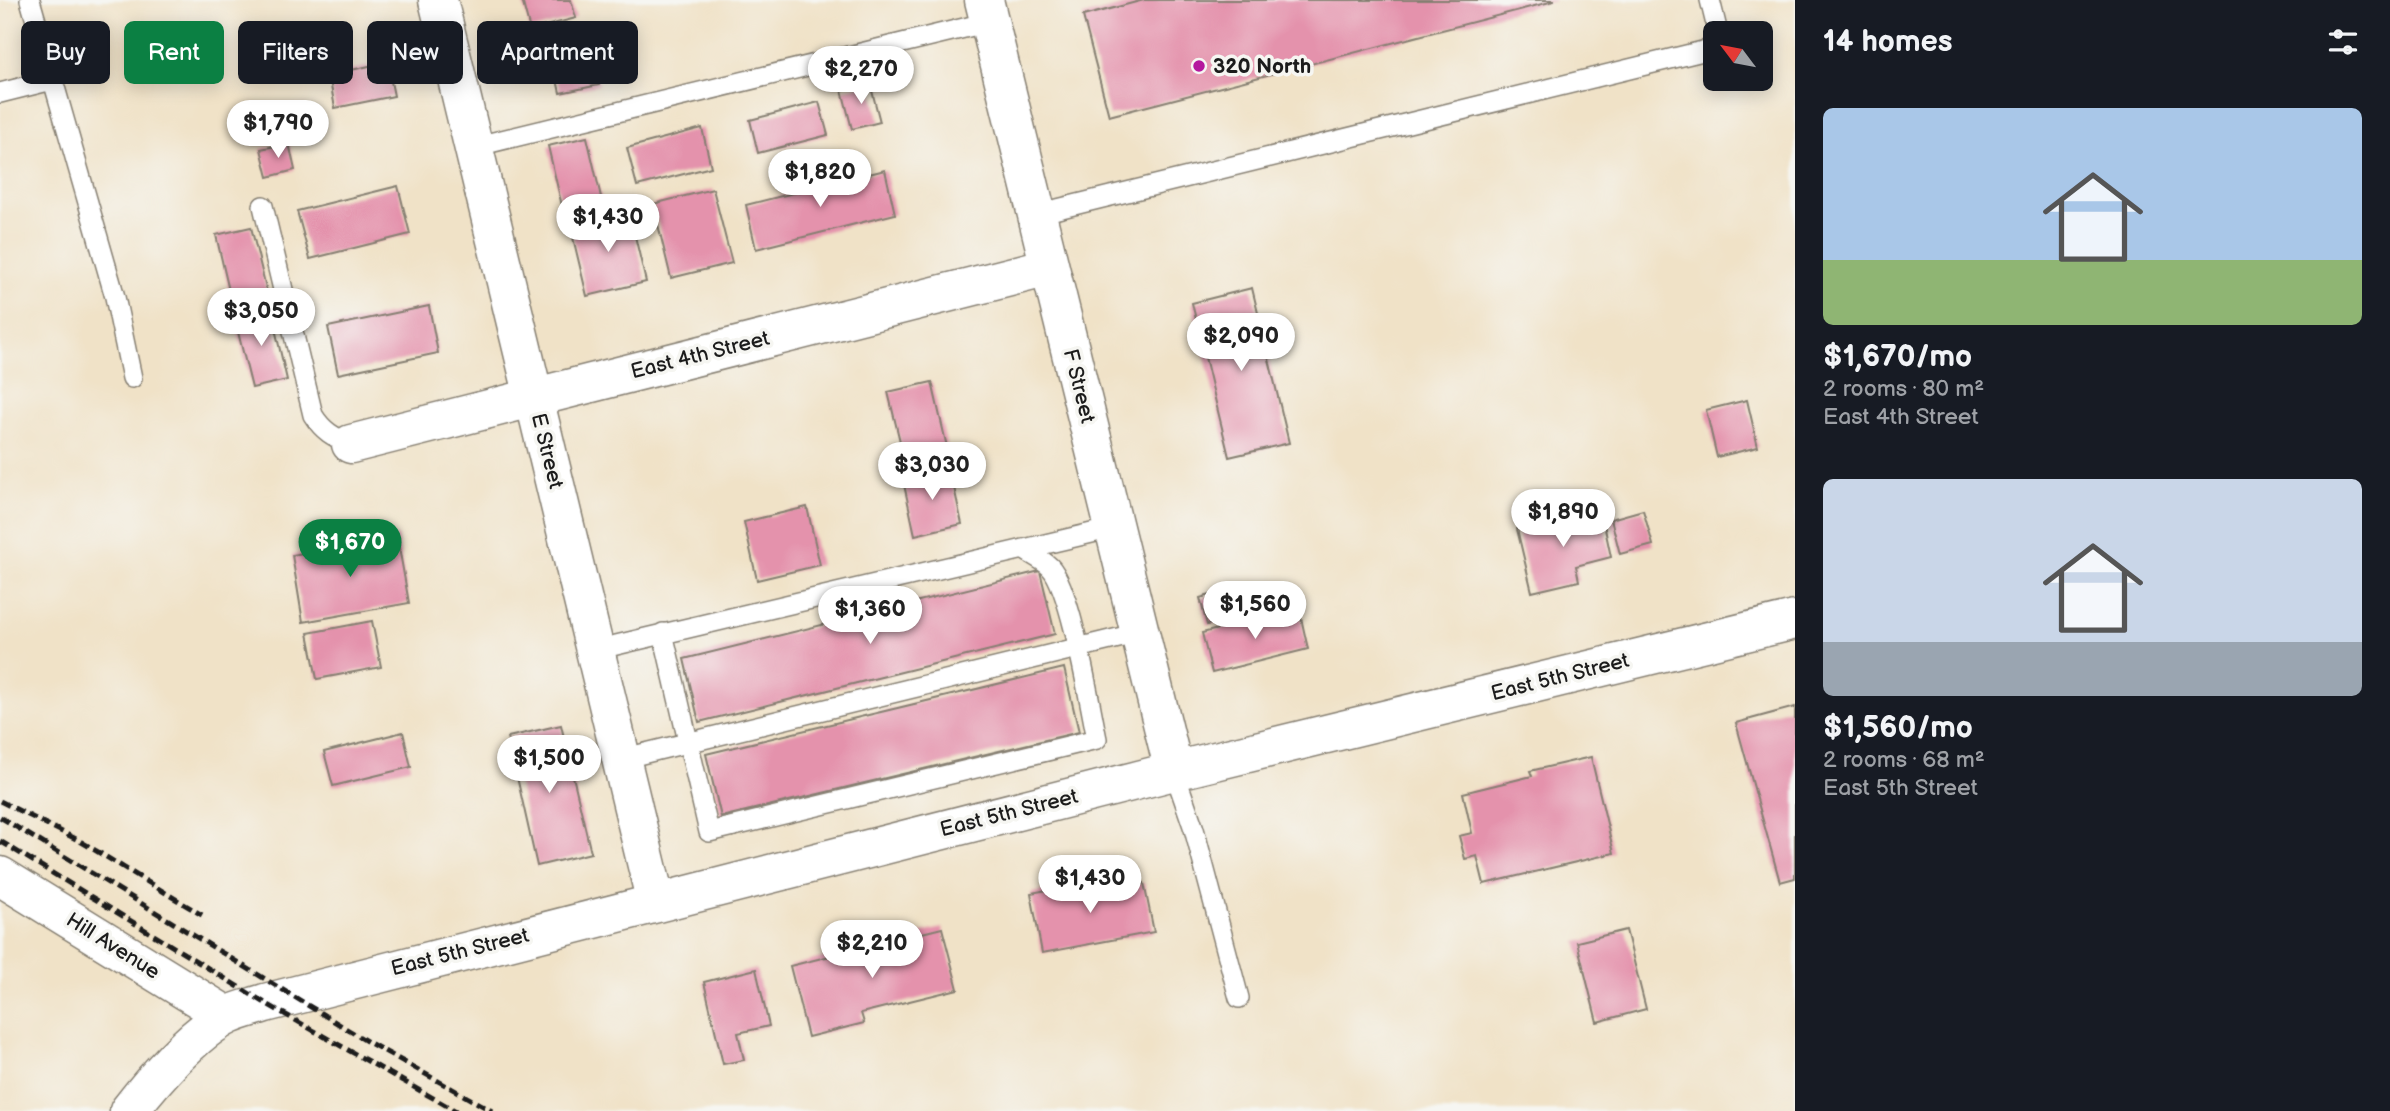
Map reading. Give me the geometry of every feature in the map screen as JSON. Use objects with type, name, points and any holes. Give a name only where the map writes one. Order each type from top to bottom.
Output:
[{"type":"street","name":"E Street","points":[[438,0],[656,903]]},
{"type":"street","name":"F Street","points":[[986,11],[1174,771]]},
{"type":"street","name":"East 4th Street","points":[[351,444],[1049,267]]},
{"type":"street","name":"East 5th Street","points":[[226,1016],[293,995],[1174,771],[1795,620]]},
{"type":"street","name":"Hill Avenue","points":[[0,876],[226,1016]]},
{"type":"street","points":[[129,1111],[173,1061],[226,1016]]},
{"type":"lane","points":[[30,0],[36,21]]},
{"type":"lane","points":[[1710,0],[1715,21]]},
{"type":"lane","points":[[473,147],[986,11]]},
{"type":"lane","points":[[1037,214],[1703,51]]},
{"type":"lane","points":[[0,93],[33,84]]},
{"type":"lane","points":[[53,84],[115,297],[132,378]]},
{"type":"lane","points":[[263,206],[313,415],[321,428],[334,438],[351,444]]},
{"type":"lane","points":[[595,649],[1114,528]]},
{"type":"lane","points":[[663,633],[709,832],[1097,738],[1079,648],[1052,568],[1023,549]]},
{"type":"lane","points":[[621,759],[1139,633]]},
{"type":"lane","points":[[1174,771],[1194,830],[1239,998]]},
{"type":"building","points":[[522,0],[571,0],[576,18],[564,21],[528,21]]},
{"type":"building","name":"320 North","points":[[1144,0],[1554,1],[1109,116],[1083,16]]},
{"type":"building","points":[[367,66],[367,84],[392,84],[394,96],[335,108],[331,84],[353,84],[353,70]]},
{"type":"building","points":[[870,83],[880,122],[852,129],[842,90]]},
{"type":"building","points":[[558,84],[599,84],[599,85],[560,93]]},
{"type":"building","points":[[819,102],[828,135],[758,153],[750,120]]},
{"type":"building","points":[[702,128],[711,167],[637,186],[627,148]]},
{"type":"building","points":[[587,137],[604,210],[565,219],[548,146]]},
{"type":"building","points":[[289,143],[295,170],[268,177],[261,149]]},
{"type":"building","points":[[885,170],[895,214],[756,249],[746,205]]},
{"type":"building","points":[[398,186],[410,234],[310,259],[297,211]]},
{"type":"building","points":[[713,189],[732,263],[671,278],[653,204]]},
{"type":"building","points":[[629,211],[646,282],[587,296],[570,225]]},
{"type":"building","points":[[251,227],[269,300],[233,308],[216,235]]},
{"type":"building","points":[[1252,288],[1289,443],[1229,457],[1192,303]]},
{"type":"building","points":[[429,306],[438,353],[338,374],[328,327]]},
{"type":"building","points":[[270,307],[287,380],[252,388],[234,316]]},
{"type":"building","points":[[932,382],[947,447],[904,458],[888,392]]},
{"type":"building","points":[[1747,400],[1758,447],[1717,457],[1706,410]]},
{"type":"building","points":[[950,469],[962,524],[915,535],[903,480]]},
{"type":"building","points":[[807,507],[820,565],[757,580],[744,522]]},
{"type":"building","points":[[1601,510],[1611,557],[1576,566],[1579,581],[1532,592],[1517,529]]},
{"type":"building","points":[[1643,510],[1653,545],[1620,554],[1611,519]]},
{"type":"building","points":[[397,536],[409,603],[303,622],[292,555]]},
{"type":"building","points":[[1040,571],[1055,634],[699,722],[684,659]]},
{"type":"building","points":[[1228,590],[1235,617],[1207,625],[1200,598]]},
{"type":"building","points":[[1299,609],[1308,649],[1212,673],[1202,633]]},
{"type":"building","points":[[372,621],[381,667],[317,679],[308,633]]},
{"type":"building","points":[[1064,668],[1079,732],[721,817],[706,754]]},
{"type":"building","points":[[1795,707],[1795,878],[1780,882],[1736,723]]},
{"type":"building","points":[[561,725],[591,853],[537,866],[508,737]]},
{"type":"building","points":[[403,732],[411,767],[333,786],[324,752]]},
{"type":"building","points":[[1591,757],[1614,853],[1484,884],[1477,856],[1465,859],[1459,836],[1472,833],[1463,793],[1532,776],[1530,771]]},
{"type":"building","points":[[1091,882],[1094,893],[1144,883],[1154,932],[1042,953],[1031,893]]},
{"type":"building","points":[[942,928],[958,989],[861,1013],[864,1023],[808,1037],[790,966]]},
{"type":"building","points":[[1626,930],[1646,1009],[1597,1022],[1577,942]]},
{"type":"building","points":[[756,969],[769,1026],[738,1033],[744,1060],[723,1064],[704,982]]},
{"type":"railway","points":[[0,801],[80,841],[202,915]]},
{"type":"railway","points":[[0,817],[368,1042],[492,1111]]},
{"type":"railway","points":[[0,841],[265,1003],[456,1111]]},
{"type":"place","name":"320 North","points":[[1199,66]]}]
